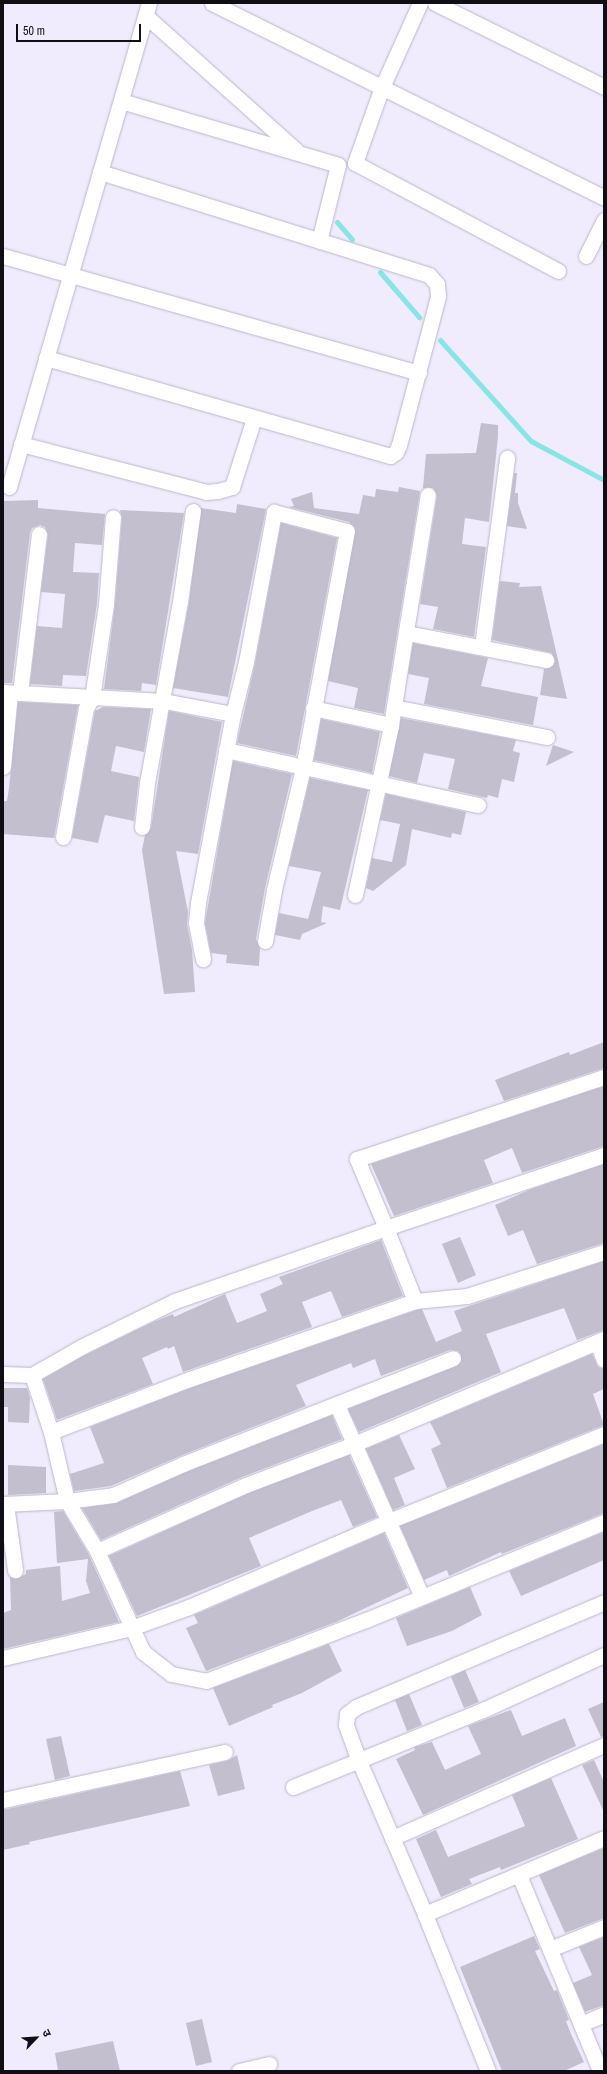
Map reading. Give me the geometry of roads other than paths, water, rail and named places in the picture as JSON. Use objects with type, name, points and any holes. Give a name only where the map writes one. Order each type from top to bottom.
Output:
[{"type":"street","points":[[212,3],[604,198]]},
{"type":"street","points":[[420,3],[382,87],[355,163],[558,272]]},
{"type":"street","points":[[435,3],[604,87]]},
{"type":"street","points":[[9,487],[147,9],[300,153]]},
{"type":"street","points":[[121,101],[338,165],[319,241]]},
{"type":"street","points":[[46,358],[390,456],[396,452],[400,445],[438,296],[437,284],[429,275],[100,172]]},
{"type":"street","points":[[586,256],[604,220]]},
{"type":"street","points":[[3,256],[418,374]]},
{"type":"street","points":[[21,444],[206,492],[232,487],[254,418]]},
{"type":"street","points":[[482,646],[507,458]]},
{"type":"street","points":[[355,895],[391,725],[428,495]]},
{"type":"street","points":[[142,828],[147,783],[164,701],[193,511]]},
{"type":"street","points":[[203,959],[196,923],[198,903],[226,750],[246,662],[274,512],[347,531],[303,768],[274,890],[265,941]]},
{"type":"street","points":[[63,837],[86,708],[92,698],[106,604],[113,517]]},
{"type":"street","points":[[3,767],[11,693],[39,534]]},
{"type":"street","points":[[407,632],[546,660]]},
{"type":"street","points":[[11,693],[164,701],[233,714]]},
{"type":"street","points":[[394,707],[547,737]]},
{"type":"street","points":[[314,708],[391,725]]},
{"type":"street","points":[[226,750],[478,805]]},
{"type":"street","points":[[415,1301],[357,1159],[604,1077]]},
{"type":"street","points":[[3,1374],[32,1376],[81,1347],[175,1301],[604,1154]]},
{"type":"street","points":[[51,1432],[198,1376],[415,1301],[467,1296],[604,1252]]},
{"type":"street","points":[[97,1550],[246,1485],[354,1444],[600,1340],[604,1360]]},
{"type":"street","points":[[15,1570],[5,1504],[67,1501],[113,1494],[183,1464],[337,1405],[453,1358]]},
{"type":"street","points":[[32,1376],[51,1432],[67,1501],[97,1550],[143,1652],[171,1674],[206,1681],[422,1597],[604,1522]]},
{"type":"street","points":[[337,1405],[422,1597]]},
{"type":"street","points":[[3,1658],[131,1628],[188,1607],[389,1521],[604,1434]]},
{"type":"street","points":[[488,2071],[425,1914],[358,1761],[346,1725],[347,1714],[356,1707],[604,1602]]},
{"type":"street","points":[[293,1787],[485,1709],[604,1655]]},
{"type":"street","points":[[392,1838],[604,1745]]},
{"type":"street","points":[[3,1800],[225,1752]]},
{"type":"street","points":[[425,1914],[604,1838]]},
{"type":"street","points":[[519,1875],[600,2071]]},
{"type":"street","points":[[550,1949],[604,1927]]},
{"type":"street","points":[[581,2024],[604,2014]]},
{"type":"street","points":[[239,2071],[268,2064]]},
{"type":"waterway","points":[[337,222],[352,239]]},
{"type":"waterway","points":[[380,272],[419,317]]},
{"type":"waterway","points":[[440,340],[531,441],[604,480]]}]
